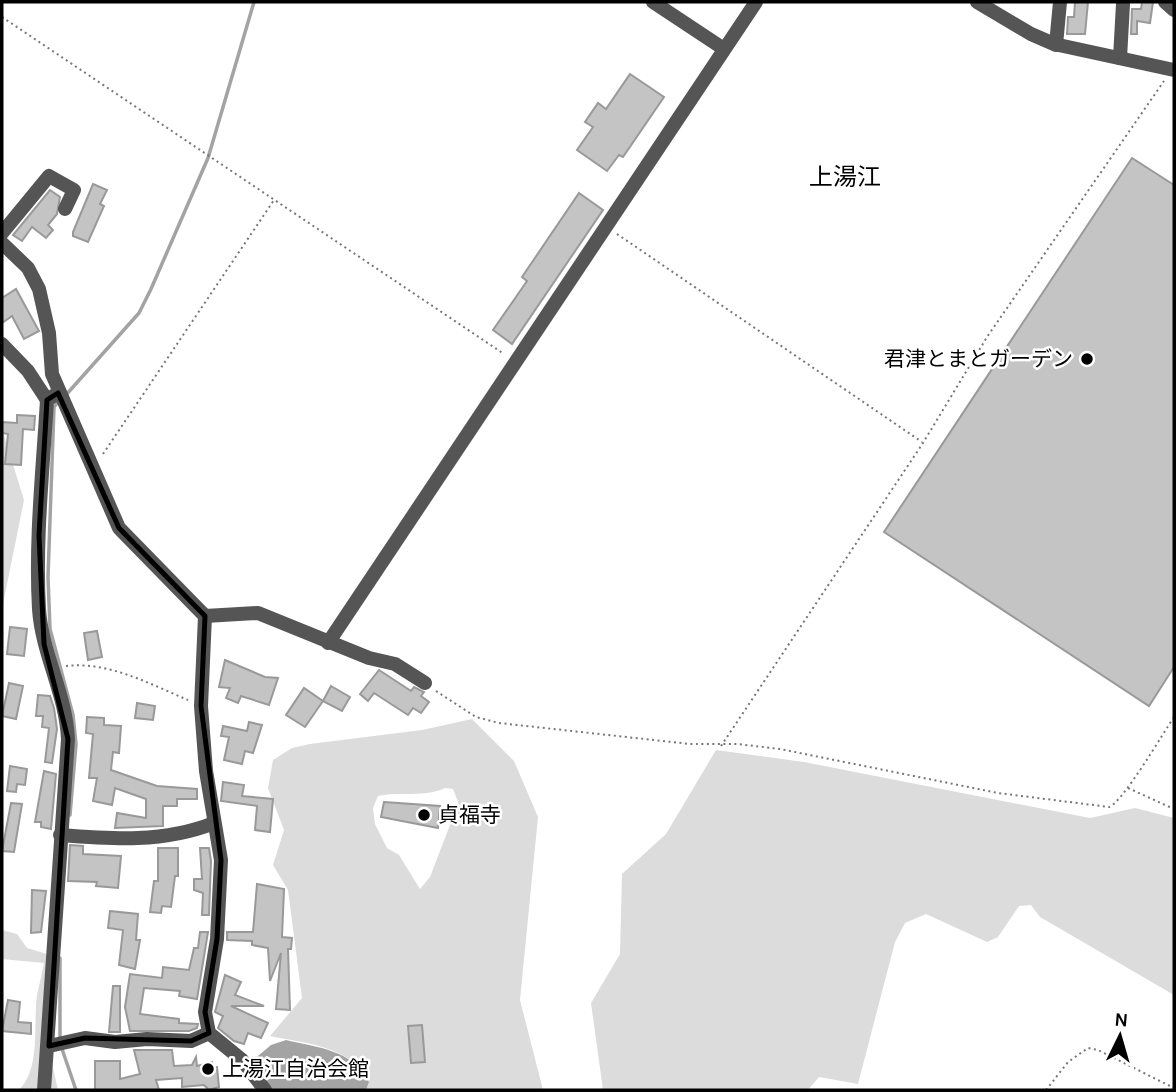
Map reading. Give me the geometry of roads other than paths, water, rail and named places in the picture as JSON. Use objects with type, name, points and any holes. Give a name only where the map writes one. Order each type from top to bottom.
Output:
[{"type":"street","points":[[653,2],[724,49]]},
{"type":"street","points":[[328,643],[756,2]]},
{"type":"street","points":[[977,2],[1031,34],[1056,45],[1174,68]]},
{"type":"street","points":[[1056,45],[1060,2]]},
{"type":"street","points":[[1166,2],[1174,10]]},
{"type":"street","points":[[1120,58],[1123,4]]},
{"type":"street","points":[[2,233],[49,176],[74,190],[65,209]]},
{"type":"street","points":[[2,243],[28,268],[39,289],[49,333],[57,398],[119,528],[205,615],[201,706],[206,771],[221,860],[217,939],[205,1012],[209,1033],[242,1060],[265,1090]]},
{"type":"street","points":[[2,344],[57,398]]},
{"type":"street","points":[[44,1090],[58,1044],[65,835],[67,725],[44,644],[39,609],[39,535],[57,398]]},
{"type":"street","points":[[205,615],[258,613],[328,643],[395,664],[425,683]]},
{"type":"street","points":[[65,835],[136,839],[195,830],[214,822]]},
{"type":"street","points":[[58,1044],[85,1038],[115,1042],[147,1039],[191,1041],[209,1033]]},
{"type":"waterway","points":[[65,396],[139,313],[151,289],[208,158],[254,2]]},
{"type":"waterway","points":[[59,401],[54,407],[48,577],[50,629],[73,715],[76,744],[70,815]]},
{"type":"waterway","points":[[60,958],[60,1038]]},
{"type":"waterway","points":[[61,1046],[76,1090]]},
{"type":"place","name":"君津とまとガーデン","points":[[1087,359]]},
{"type":"place","name":"貞福寺","points":[[424,815]]},
{"type":"place","name":"上湯江自治会館","points":[[208,1069]]},
{"type":"district","name":"上湯江","points":[[845,177]]}]
